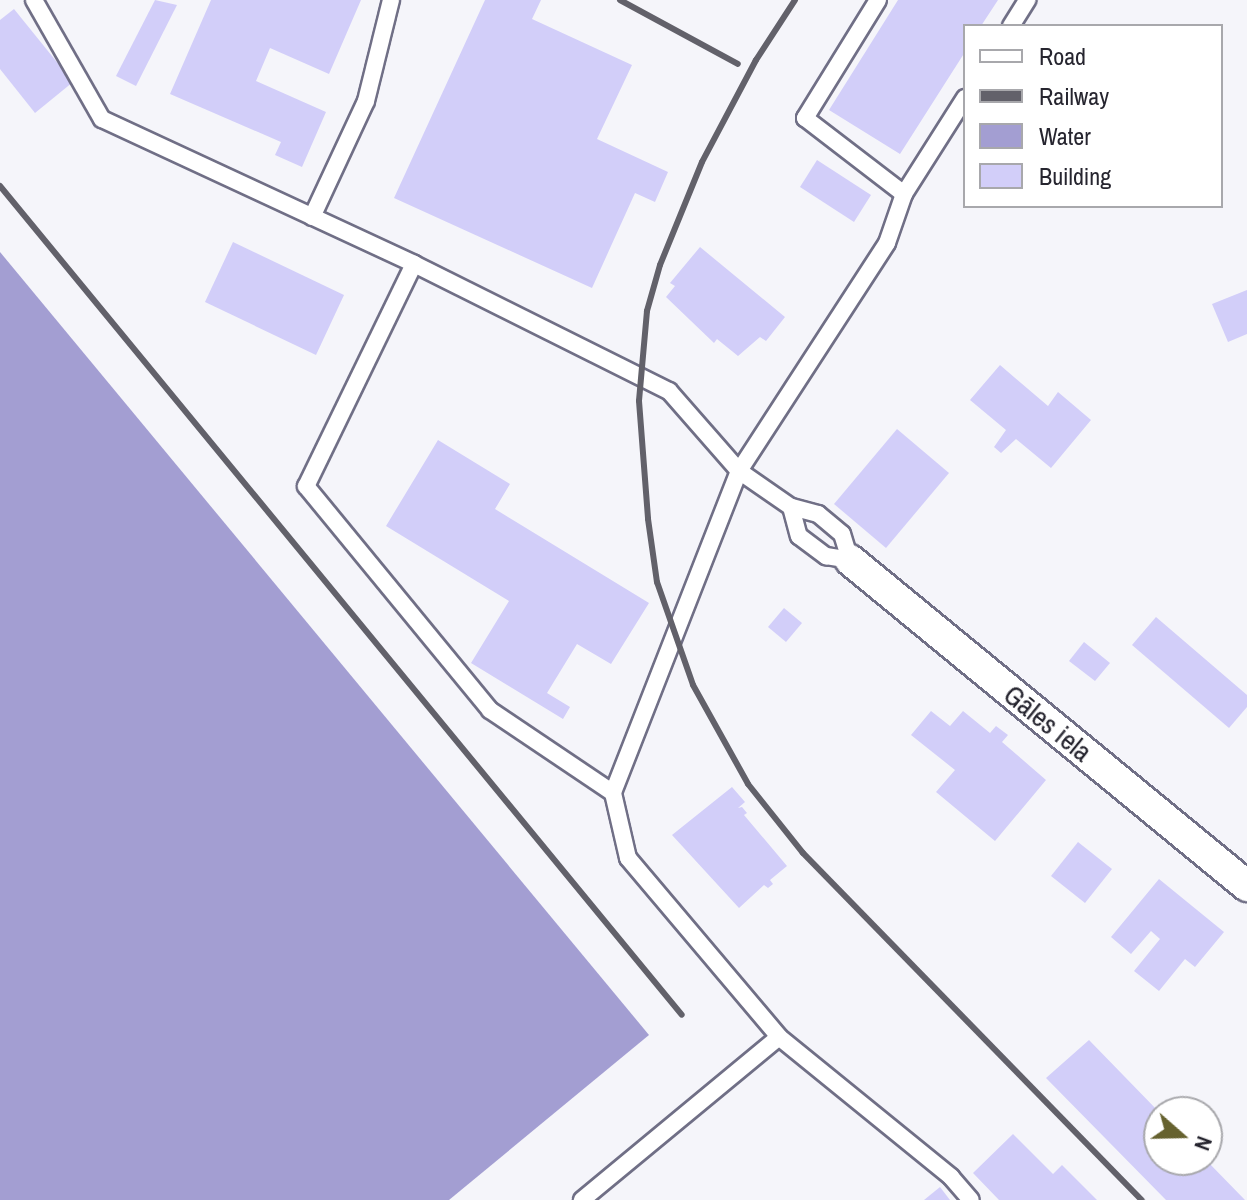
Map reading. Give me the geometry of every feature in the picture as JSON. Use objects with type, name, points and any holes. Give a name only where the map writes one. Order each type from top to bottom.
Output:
[{"type":"street","name":"Gāles iela","points":[[850,560],[1247,886]]},
{"type":"lane","points":[[34,0],[102,119],[414,264],[669,391],[739,471],[791,507],[818,514],[842,534],[850,560],[826,556],[799,536],[791,507]]},
{"type":"lane","points":[[312,217],[366,101],[391,0]]},
{"type":"lane","points":[[878,0],[805,118],[904,194]]},
{"type":"lane","points":[[1012,24],[1027,0]]},
{"type":"lane","points":[[963,101],[904,194],[887,243],[739,471],[613,793],[628,858],[779,1037],[951,1177],[971,1200]]},
{"type":"lane","points":[[414,264],[306,486],[490,710],[613,793]]},
{"type":"lane","points":[[582,1200],[779,1037]]},
{"type":"water","points":[[0,252],[649,1035],[449,1200],[0,1200]]},
{"type":"building","points":[[155,0],[177,5],[136,86],[116,76]]},
{"type":"building","points":[[211,0],[361,0],[329,74],[270,48],[256,81],[326,112],[302,167],[275,155],[281,142],[170,94]]},
{"type":"building","points":[[485,0],[541,0],[532,19],[632,65],[597,139],[668,172],[655,202],[635,193],[592,288],[394,198]]},
{"type":"building","points":[[898,0],[998,0],[982,24],[963,24],[963,55],[900,154],[829,110]]},
{"type":"building","points":[[14,9],[73,82],[35,113],[0,69],[0,20]]},
{"type":"building","points":[[817,160],[871,195],[854,222],[800,187]]},
{"type":"building","points":[[233,242],[344,295],[316,355],[205,302]]},
{"type":"building","points":[[700,247],[785,317],[766,341],[760,337],[738,356],[717,339],[714,343],[666,297],[675,286],[670,283]]},
{"type":"building","points":[[1247,290],[1247,334],[1228,342],[1212,304]]},
{"type":"building","points":[[1000,365],[1048,406],[1058,392],[1091,420],[1051,468],[1016,439],[1001,453],[994,447],[1006,430],[970,400]]},
{"type":"building","points":[[897,429],[949,473],[886,548],[834,504]]},
{"type":"building","points":[[438,440],[510,484],[495,509],[649,603],[611,664],[577,644],[547,693],[570,707],[563,719],[471,663],[509,601],[386,526]]},
{"type":"building","points":[[784,608],[802,623],[786,642],[768,627]]},
{"type":"building","points":[[1156,617],[1247,695],[1247,707],[1229,728],[1132,645]]},
{"type":"building","points":[[1084,642],[1110,663],[1095,681],[1069,661]]},
{"type":"building","points":[[931,711],[950,726],[963,711],[990,733],[996,726],[1008,735],[1002,742],[1046,780],[995,841],[936,792],[955,770],[911,735]]},
{"type":"building","points":[[732,787],[745,802],[738,808],[742,807],[747,813],[744,815],[787,866],[770,880],[773,884],[768,888],[764,885],[739,908],[672,835]]},
{"type":"building","points":[[1078,842],[1112,869],[1085,903],[1051,876]]},
{"type":"building","points":[[1159,879],[1224,932],[1195,967],[1185,959],[1159,991],[1134,971],[1160,939],[1151,931],[1131,954],[1111,937]]},
{"type":"building","points":[[1089,1040],[1143,1096],[1143,1176],[1222,1176],[1245,1200],[1166,1200],[1046,1078]]},
{"type":"building","points":[[1013,1134],[1053,1174],[1062,1165],[1097,1200],[999,1200],[973,1173]]},
{"type":"building","points":[[940,1187],[950,1200],[924,1200]]},
{"type":"railway","points":[[620,0],[738,64]]},
{"type":"railway","points":[[795,0],[756,60],[702,162],[660,265],[647,311],[639,401],[648,519],[657,582],[693,685],[748,784],[803,853],[1142,1200]]},
{"type":"railway","points":[[0,186],[682,1015]]}]
